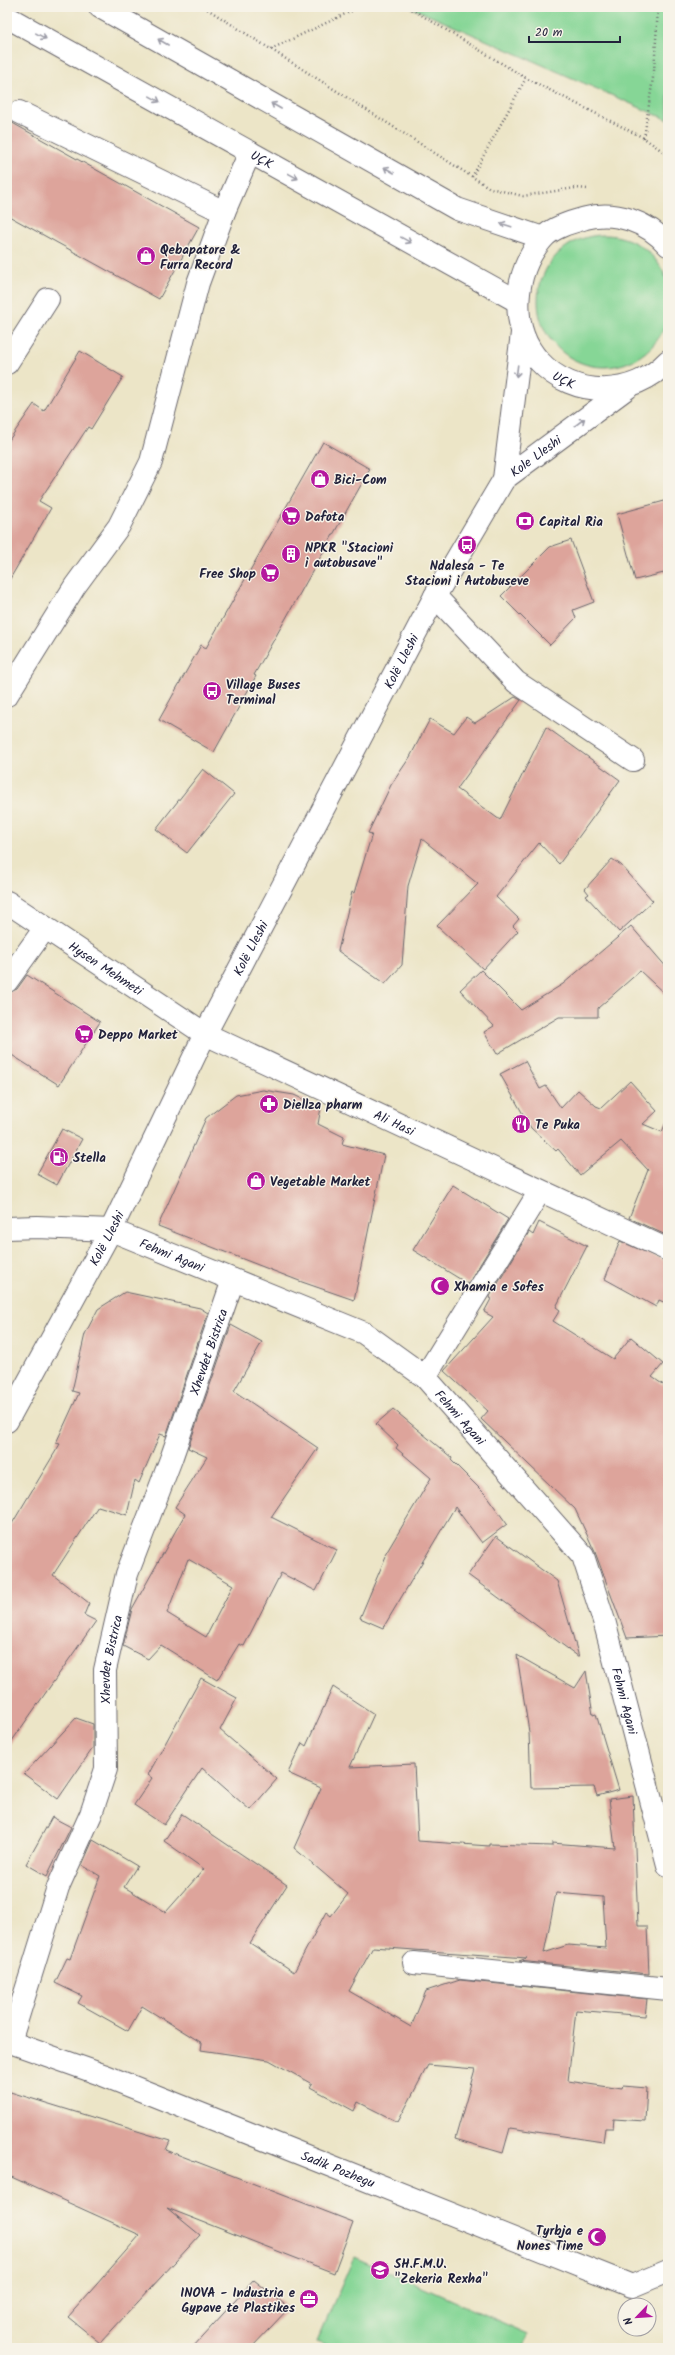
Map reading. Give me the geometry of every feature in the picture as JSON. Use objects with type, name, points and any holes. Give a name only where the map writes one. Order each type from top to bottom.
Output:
[{"type":"street","points":[[100,7],[457,209],[543,238]]},
{"type":"street","name":"UÇK","points":[[7,17],[517,301]]},
{"type":"street","points":[[19,112],[224,212]]},
{"type":"street","points":[[7,695],[75,586],[118,526],[151,462],[198,283],[224,212],[250,152]]},
{"type":"street","name":"UÇK","points":[[664,370],[627,388],[595,390],[564,380],[539,361],[522,333],[517,301],[523,270],[543,238],[567,223],[598,215],[630,219],[658,234],[668,245]]},
{"type":"street","points":[[7,363],[48,299]]},
{"type":"street","name":"Kole Lleshi","points":[[504,479],[522,333]]},
{"type":"street","name":"Kole Lleshi","points":[[504,479],[627,388]]},
{"type":"street","name":"Kolë Lleshi","points":[[7,1421],[111,1230],[205,1034],[435,596],[504,479]]},
{"type":"street","points":[[435,596],[516,682],[633,760]]},
{"type":"street","name":"Hysen Mehmeti","points":[[7,902],[205,1034]]},
{"type":"street","points":[[7,981],[46,928]]},
{"type":"street","name":"Ali Hasi","points":[[205,1034],[668,1250]]},
{"type":"street","points":[[425,1376],[540,1191]]},
{"type":"street","name":"Fehmi Agani","points":[[7,1228],[38,1227],[111,1230],[364,1333],[425,1376],[583,1556],[605,1624],[668,1865]]},
{"type":"street","name":"Xhevdet Bistrica","points":[[8,2041],[58,1887],[90,1814],[106,1769],[105,1670],[127,1574],[171,1459],[232,1280]]},
{"type":"street","points":[[414,1963],[668,1989]]},
{"type":"street","name":"Sadik Pozhegu","points":[[8,2041],[125,2084],[632,2286],[668,2271]]},
{"type":"path","points":[[204,7],[490,188],[523,196],[575,188],[589,189]]},
{"type":"path","points":[[271,49],[360,7]]},
{"type":"path","points":[[408,7],[526,78],[644,138],[668,155]]},
{"type":"path","points":[[644,138],[654,71],[658,7]]},
{"type":"path","points":[[472,177],[526,78]]},
{"type":"green space","points":[[410,7],[668,7],[668,120]]},
{"type":"green space","points":[[610,235],[629,240],[641,246],[651,254],[659,264],[665,276],[669,288],[669,314],[665,326],[659,338],[651,348],[641,356],[629,362],[617,366],[598,367],[579,362],[567,356],[557,348],[549,338],[543,326],[539,314],[538,295],[543,276],[549,264],[557,254],[567,246],[579,240],[591,236]]},
{"type":"green space","points":[[354,2257],[528,2334],[522,2348],[330,2348],[317,2342]]},
{"type":"building","points":[[7,120],[199,227],[159,299],[7,215]]},
{"type":"building","points":[[80,351],[123,377],[91,429],[88,427],[39,501],[51,508],[7,584],[7,443],[34,404],[44,411]]},
{"type":"building","name":"NPKR \"Stacioni i autobusave\"","points":[[323,442],[370,469],[254,675],[256,676],[214,752],[159,720],[201,645],[206,648]]},
{"type":"building","points":[[668,500],[668,572],[635,580],[617,514]]},
{"type":"building","points":[[571,540],[594,602],[573,610],[576,618],[550,645],[501,596],[550,547]]},
{"type":"building","points":[[515,697],[521,700],[457,789],[500,820],[546,727],[620,780],[559,864],[539,843],[496,897],[519,919],[513,926],[518,931],[483,969],[437,926],[478,884],[422,839],[408,886],[402,965],[385,984],[338,951],[352,892],[354,893],[372,834],[368,833],[391,785],[410,757],[430,719],[454,733],[466,717],[475,723]]},
{"type":"building","points":[[203,769],[234,794],[187,853],[156,829]]},
{"type":"building","points":[[612,859],[621,865],[653,901],[619,932],[586,896],[589,894],[585,889]]},
{"type":"building","points":[[631,926],[668,969],[668,997],[640,971],[598,1008],[598,1017],[559,1017],[497,1054],[484,1032],[494,1026],[460,990],[481,970],[521,1010],[563,984]]},
{"type":"building","points":[[27,975],[100,1022],[59,1085],[7,1052],[7,993],[17,989]]},
{"type":"building","points":[[525,1061],[540,1089],[546,1086],[561,1108],[578,1090],[596,1106],[601,1108],[630,1081],[657,1111],[643,1124],[662,1132],[666,1122],[668,1122],[668,1236],[629,1218],[648,1170],[621,1141],[580,1175],[558,1149],[556,1151],[531,1128],[500,1074]]},
{"type":"building","name":"Vegetable Market","points":[[263,1090],[294,1095],[321,1108],[318,1124],[344,1137],[342,1144],[384,1155],[354,1300],[302,1282],[158,1226],[206,1118],[236,1095]]},
{"type":"building","name":"Stella","points":[[62,1129],[82,1139],[57,1185],[37,1174]]},
{"type":"building","name":"Xhamia e Sofes","points":[[453,1185],[508,1219],[468,1284],[413,1250]]},
{"type":"building","points":[[539,1222],[587,1246],[556,1307],[560,1310],[553,1321],[613,1359],[631,1337],[663,1364],[652,1377],[668,1388],[668,1636],[627,1638],[595,1552],[575,1509],[481,1419],[488,1411],[444,1371],[493,1317],[484,1312],[491,1299],[489,1298],[529,1232],[533,1235]]},
{"type":"building","points":[[620,1241],[668,1262],[668,1304],[659,1300],[656,1307],[605,1279]]},
{"type":"building","points":[[125,1292],[200,1308],[208,1313],[166,1436],[160,1434],[139,1483],[135,1480],[127,1515],[98,1506],[53,1575],[89,1603],[84,1615],[96,1621],[7,1748],[7,1532],[60,1444],[56,1443],[79,1393],[72,1391],[85,1334],[98,1309]]},
{"type":"building","points":[[231,1325],[262,1342],[234,1391],[318,1448],[271,1517],[337,1550],[316,1591],[281,1573],[244,1646],[239,1644],[217,1680],[161,1645],[148,1659],[123,1646],[132,1609],[185,1514],[175,1507],[207,1457],[188,1448]],"holes":[[[188,1559],[233,1585],[206,1637],[167,1613]]]},
{"type":"building","points":[[393,1409],[452,1458],[451,1460],[486,1495],[507,1524],[482,1543],[455,1507],[383,1628],[360,1618],[386,1556],[385,1555],[431,1478],[396,1448],[398,1445],[376,1424]]},
{"type":"building","points":[[496,1536],[557,1581],[579,1657],[468,1575]]},
{"type":"building","points":[[517,1655],[575,1688],[586,1671],[593,1715],[596,1714],[619,1790],[597,1796],[594,1787],[531,1788],[529,1732]]},
{"type":"building","points":[[201,1678],[237,1698],[220,1730],[277,1779],[250,1810],[202,1768],[164,1825],[134,1805],[152,1778],[148,1775]]},
{"type":"building","points":[[333,1687],[374,1714],[350,1767],[414,1764],[418,1841],[489,1846],[489,1844],[552,1846],[552,1843],[615,1848],[609,1799],[633,1796],[638,1926],[647,1926],[649,1974],[519,1961],[527,1958],[373,1947],[349,1991],[411,2027],[426,1991],[460,1980],[647,1999],[645,2016],[576,2010],[568,2081],[622,2089],[623,2086],[647,2088],[645,2121],[614,2119],[613,2128],[605,2128],[603,2142],[510,2128],[503,2153],[455,2139],[475,2069],[428,2065],[398,2122],[358,2102],[354,2111],[310,2087],[312,2084],[269,2060],[201,2050],[202,2043],[142,2006],[128,2031],[78,2003],[82,1996],[55,1983],[67,1958],[70,1959],[100,1876],[82,1865],[93,1840],[137,1866],[124,1887],[166,1912],[204,1869],[164,1841],[182,1814],[287,1885],[250,1943],[294,1972],[326,1912],[331,1916],[348,1894],[294,1848],[321,1788],[288,1773],[302,1743],[306,1746]],"holes":[[[556,1893],[603,1897],[606,1948],[568,1945],[544,1953]]]},
{"type":"building","points":[[76,1718],[93,1724],[93,1748],[58,1799],[24,1774]]},
{"type":"building","points":[[52,1817],[71,1827],[47,1876],[26,1864]]},
{"type":"building","points":[[7,2091],[170,2141],[166,2150],[353,2222],[334,2273],[167,2208],[200,2235],[100,2343],[68,2317],[140,2235],[7,2175]]},
{"type":"building","points":[[254,2280],[289,2308],[251,2348],[192,2348]]},
{"type":"place","name":"Qebapatore & Furra Record","points":[[146,256]]},
{"type":"place","name":"Bici-Com","points":[[320,479]]},
{"type":"place","name":"Dafota","points":[[291,516]]},
{"type":"place","name":"Capital Ria","points":[[525,521]]},
{"type":"place","name":"Ndalesa - Te Stacioni i Autobuseve","points":[[467,545]]},
{"type":"place","name":"NPKR \"Stacioni i autobusave\"","points":[[291,554]]},
{"type":"place","name":"Free Shop","points":[[270,573]]},
{"type":"place","name":"Village Buses Terminal","points":[[212,691]]},
{"type":"place","name":"Deppo Market","points":[[84,1034]]},
{"type":"place","name":"Diellza pharm","points":[[269,1104]]},
{"type":"place","name":"Te Puka","points":[[521,1124]]},
{"type":"place","name":"Stella","points":[[59,1157]]},
{"type":"place","name":"Vegetable Market","points":[[256,1181]]},
{"type":"place","name":"Xhamia e Sofes","points":[[440,1286]]},
{"type":"place","name":"Tyrbja e Nones Time","points":[[597,2237]]},
{"type":"place","name":"SH.F.M.U. \"Zekeria Rexha\"","points":[[380,2270]]},
{"type":"place","name":"INOVA - Industria e Gypave te Plastikes","points":[[309,2299]]}]
